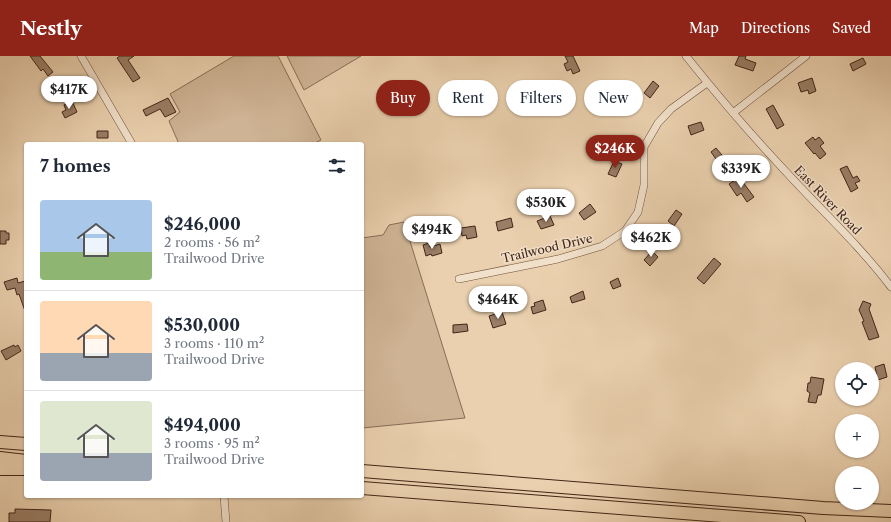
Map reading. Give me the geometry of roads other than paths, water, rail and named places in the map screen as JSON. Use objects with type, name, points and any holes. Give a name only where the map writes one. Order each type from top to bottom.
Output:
[{"type":"highway","points":[[0,442],[24,444]]},
{"type":"highway","points":[[0,458],[24,460]]},
{"type":"highway","points":[[0,469],[24,469]]},
{"type":"highway","points":[[364,471],[815,507],[891,511]]},
{"type":"highway","points":[[364,488],[799,522]]},
{"type":"street","points":[[80,56],[131,142]]},
{"type":"street","name":"East River Road","points":[[686,56],[733,113],[787,174],[871,262],[891,287]]},
{"type":"street","points":[[733,113],[806,56]]},
{"type":"street","name":"Trailwood Drive","points":[[459,279],[558,259],[602,246],[625,231],[638,212],[644,184],[644,147],[658,123],[671,109],[707,82]]},
{"type":"street","points":[[224,499],[226,522]]}]
